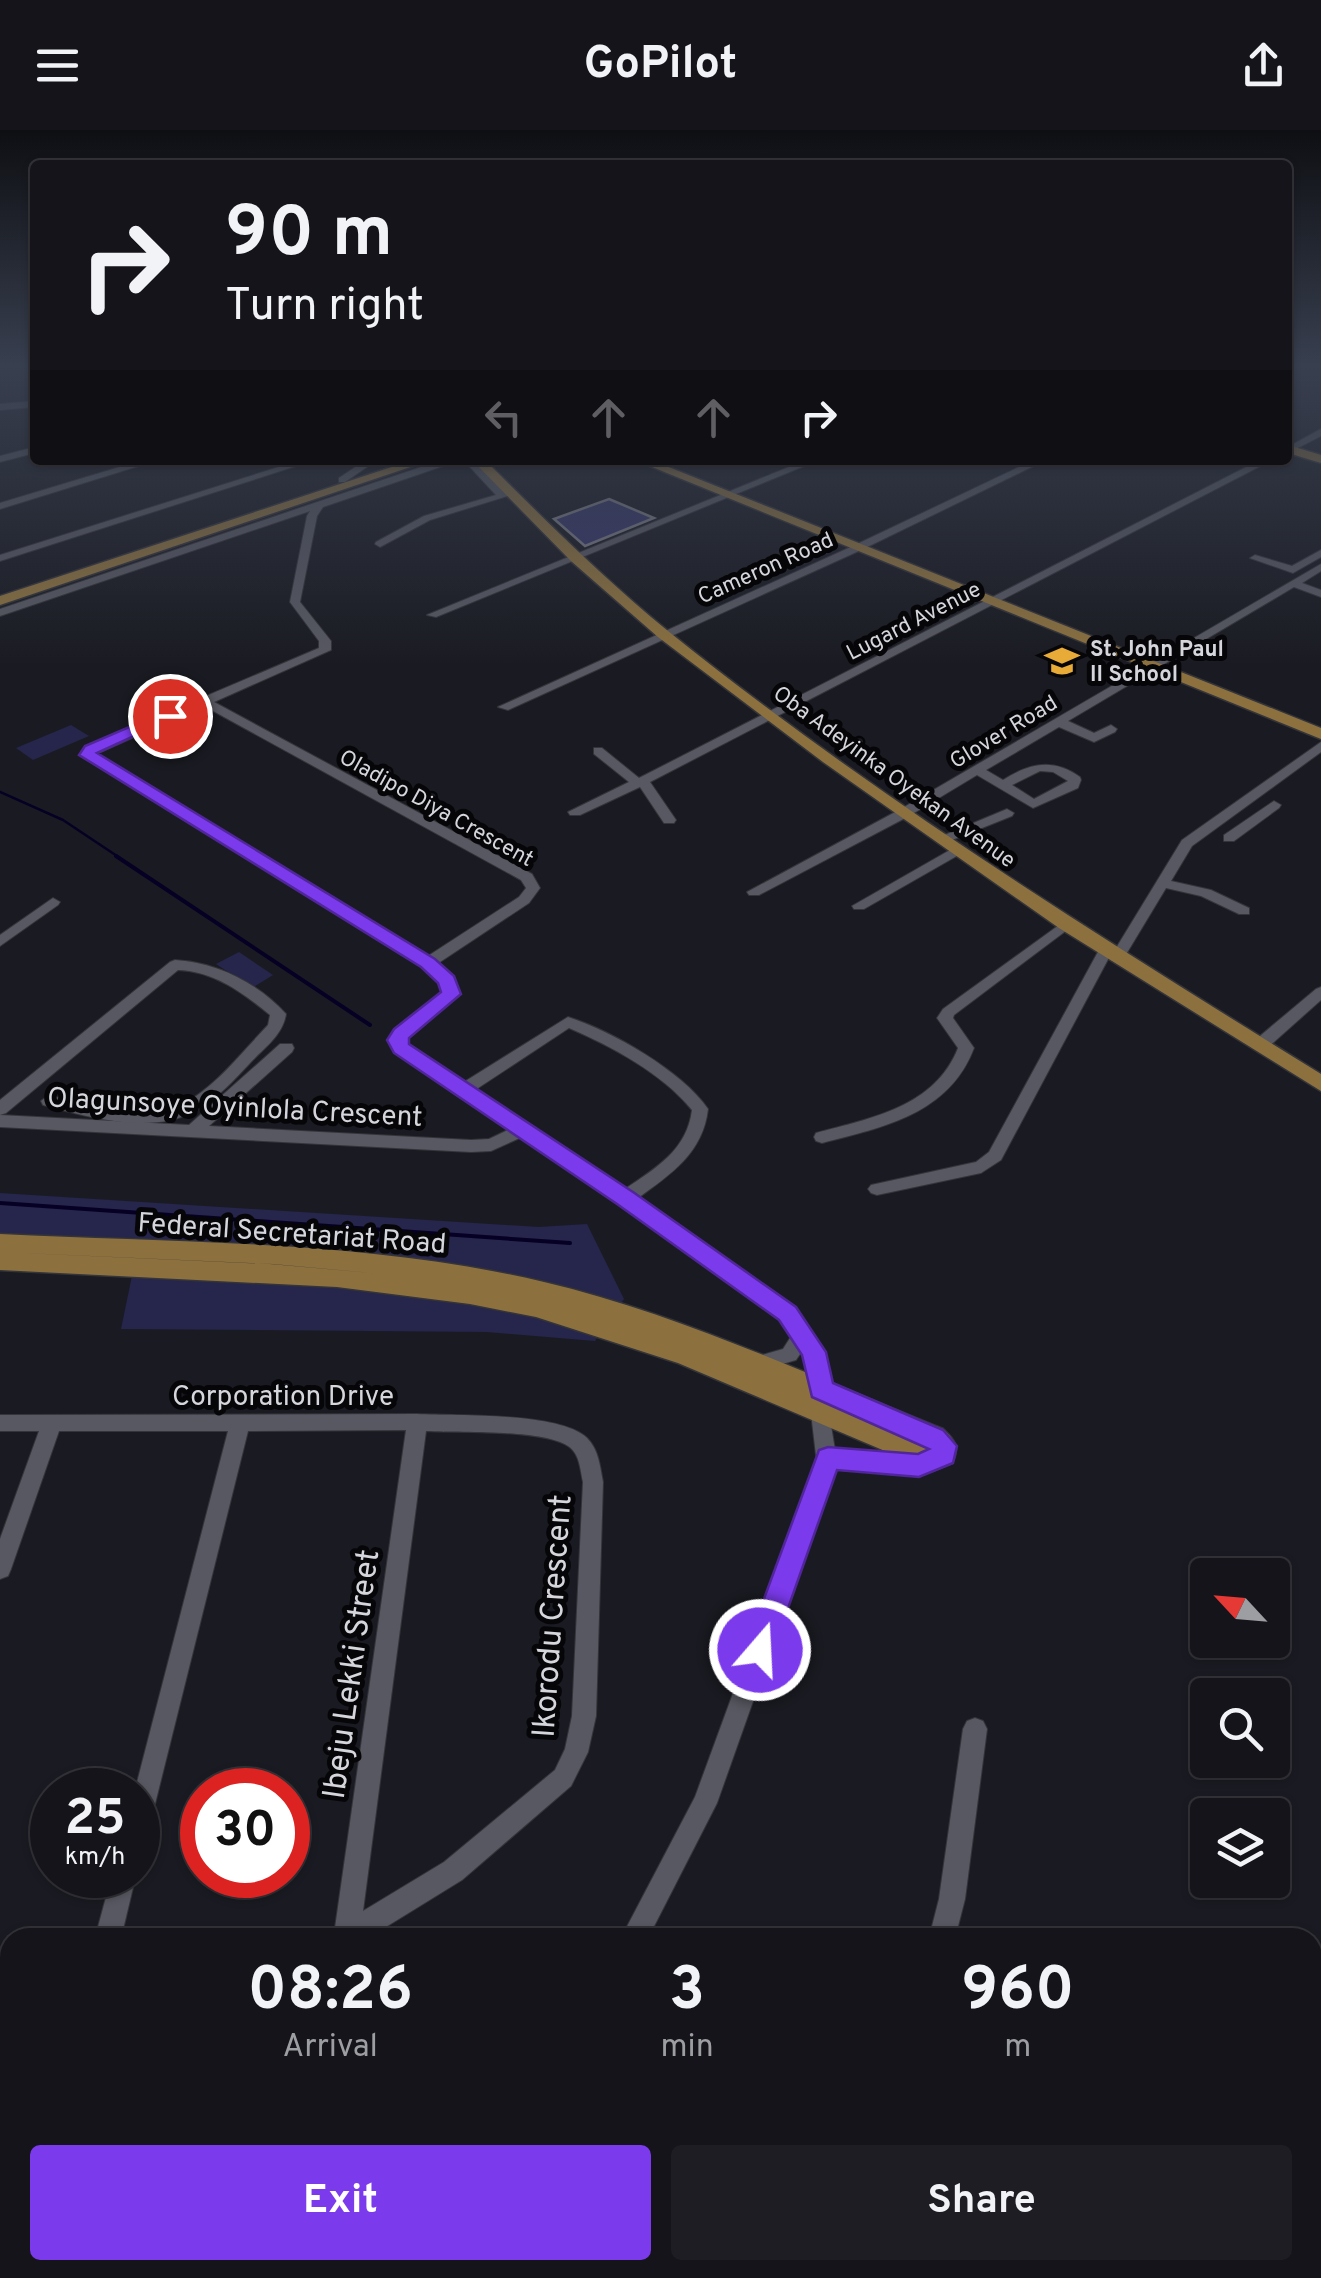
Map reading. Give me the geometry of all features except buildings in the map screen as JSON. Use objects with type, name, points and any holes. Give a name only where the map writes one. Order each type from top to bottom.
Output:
[{"type":"main road","points":[[0,598],[342,480],[396,465]]},
{"type":"main road","points":[[0,598],[398,465]]},
{"type":"main road","name":"Oba Adeyinka Oyekan Avenue","points":[[483,465],[576,558],[663,634],[771,715],[904,813],[1066,924],[1321,1084]]},
{"type":"main road","points":[[498,465],[516,485],[509,493]]},
{"type":"main road","points":[[653,465],[1321,734]]},
{"type":"main road","name":"Federal Secretariat Road","points":[[0,1243],[385,1264],[483,1278],[604,1307],[759,1364],[932,1460]]},
{"type":"main road","name":"Federal Secretariat Road","points":[[0,1261],[381,1282],[471,1295],[593,1325],[821,1401]]},
{"type":"main road","points":[[0,1280],[39,1264]]},
{"type":"street","points":[[0,506],[131,465]]},
{"type":"street","points":[[0,558],[294,465]]},
{"type":"street","points":[[342,480],[364,465]]},
{"type":"street","points":[[0,613],[436,465]]},
{"type":"street","points":[[473,465],[509,493]]},
{"type":"street","points":[[432,615],[801,465]]},
{"type":"street","name":"Cameron Road","points":[[504,707],[1031,465]]},
{"type":"street","name":"Lugard Avenue","points":[[575,812],[1257,465]]},
{"type":"street","points":[[282,469],[296,476]]},
{"type":"street","points":[[380,544],[427,518],[509,493]]},
{"type":"street","points":[[318,506],[312,516],[296,602],[324,641],[325,650],[95,748],[88,755],[428,963],[448,981],[451,994],[397,1040],[401,1048],[625,1198],[787,1314],[814,1352],[828,1458],[705,1803],[639,1928]]},
{"type":"street","points":[[1255,558],[1293,570],[1321,554]]},
{"type":"street","name":"Glover Road","points":[[754,892],[904,813],[1321,567]]},
{"type":"street","points":[[1295,584],[1321,594]]},
{"type":"street","name":"Oladipo Diya Crescent","points":[[204,701],[527,877],[533,888],[524,900],[428,963]]},
{"type":"street","points":[[1058,722],[1094,738],[1112,729]]},
{"type":"street","points":[[877,1189],[981,1167],[995,1156],[1112,954],[1187,843],[1321,746]]},
{"type":"street","points":[[598,751],[655,794],[656,806],[670,820]]},
{"type":"street","points":[[978,770],[1005,784],[1016,795],[1040,804],[1074,785],[1075,780],[1047,764],[1005,784]]},
{"type":"street","points":[[1229,838],[1274,805]]},
{"type":"street","points":[[1230,811],[1252,821]]},
{"type":"street","points":[[942,839],[1007,813]]},
{"type":"street","points":[[859,906],[957,850]]},
{"type":"street","points":[[1162,883],[1206,893],[1244,911]]},
{"type":"street","points":[[0,942],[53,902]]},
{"type":"street","points":[[822,1138],[894,1120],[928,1098],[962,1067],[966,1048],[945,1018],[948,1012],[1066,924]]},
{"type":"street","points":[[0,1108],[176,965],[209,971],[235,982],[278,1014],[280,1020],[204,1096],[179,1112],[97,1112],[50,1101]]},
{"type":"street","points":[[1260,1045],[1321,992]]},
{"type":"street","points":[[462,1091],[568,1022],[668,1078],[693,1096],[700,1108],[694,1139],[683,1156],[625,1198]]},
{"type":"street","points":[[192,1132],[286,1048]]},
{"type":"street","name":"Olagunsoye Oyinlola Crescent","points":[[0,1121],[471,1146],[491,1145],[523,1130]]},
{"type":"street","points":[[759,1364],[790,1355],[802,1334]]},
{"type":"street","name":"Corporation Drive","points":[[0,1423],[418,1422],[546,1429],[565,1435]]},
{"type":"street","name":"Ibeju Lekki Street","points":[[346,1928],[418,1422]]},
{"type":"street","points":[[152,1768],[240,1423]]},
{"type":"street","points":[[0,1569],[52,1424]]},
{"type":"street","name":"Ikorodu Crescent","points":[[358,1928],[453,1872],[563,1778],[576,1752],[584,1716],[593,1482],[587,1453],[565,1435]]},
{"type":"street","points":[[828,1458],[901,1466],[932,1460]]},
{"type":"street","points":[[944,1928],[975,1730]]},
{"type":"street","points":[[111,1928],[118,1898]]},
{"type":"shaded area","points":[[71,725],[89,736],[33,760],[16,748]]},
{"type":"shaded area","points":[[239,952],[273,975],[252,988],[216,964]]},
{"type":"shaded area","points":[[0,1193],[539,1227],[587,1224],[624,1299],[595,1341],[487,1332],[121,1329],[139,1242],[0,1233]]},
{"type":"waterway","points":[[0,792],[63,820],[120,858]]},
{"type":"waterway","points":[[116,856],[370,1025]]},
{"type":"waterway","points":[[0,1203],[570,1243]]},
{"type":"place","name":"St. John Paul II School","points":[[1062,661]]},
{"type":"route","points":[[170,716],[87,753],[428,963],[448,981],[451,994],[401,1034],[397,1040],[401,1048],[625,1198],[787,1314],[814,1352],[821,1389],[934,1438],[944,1446],[943,1455],[919,1466],[828,1458],[760,1650]]}]
